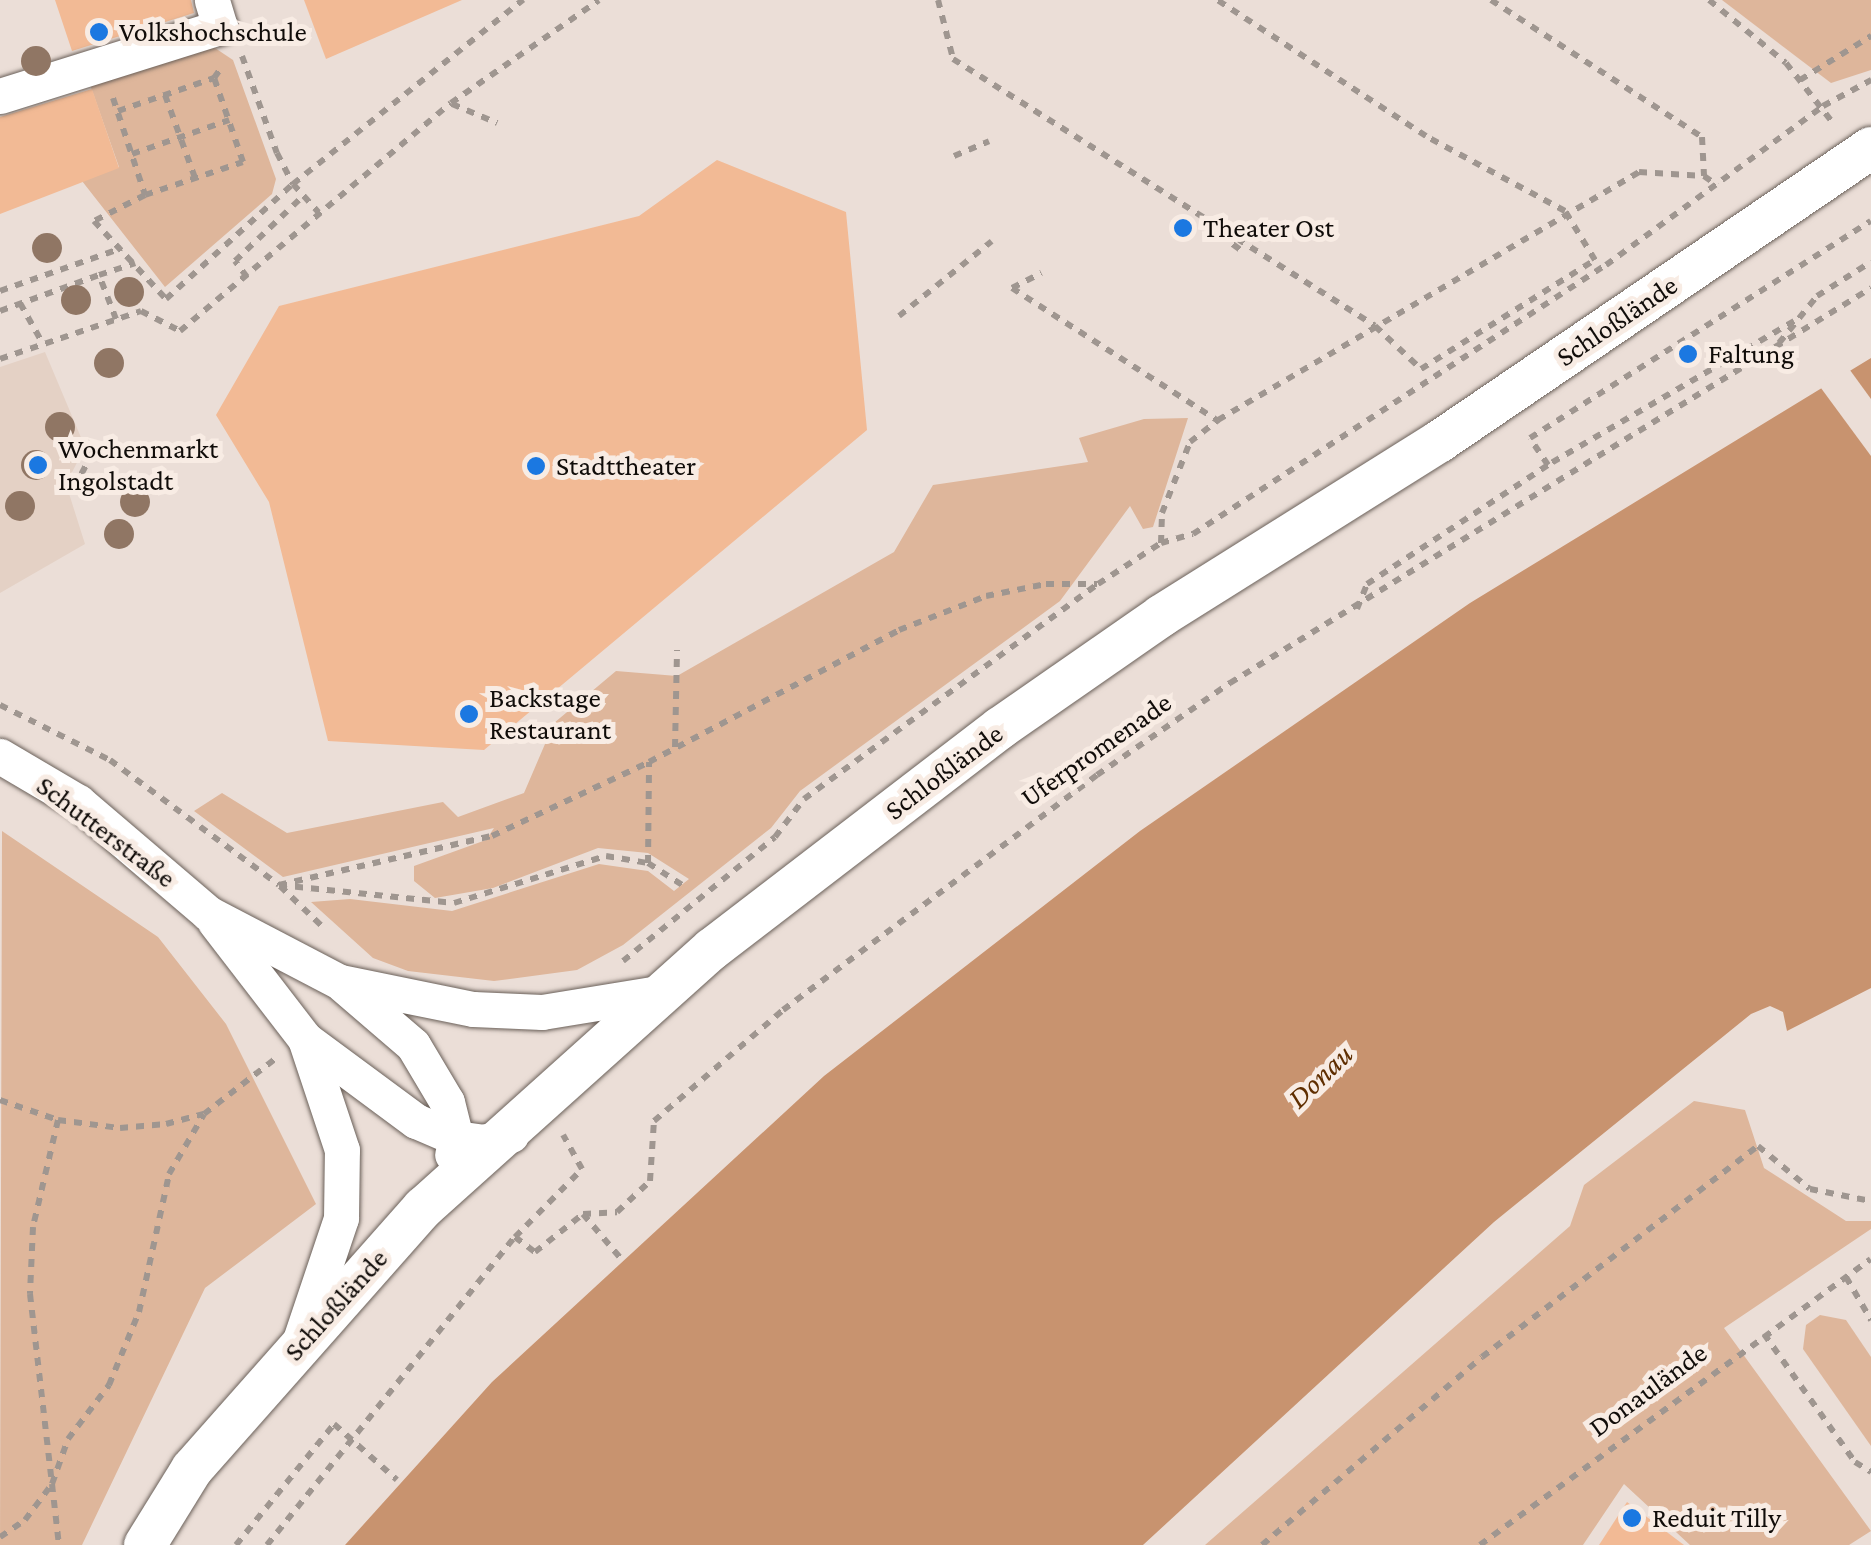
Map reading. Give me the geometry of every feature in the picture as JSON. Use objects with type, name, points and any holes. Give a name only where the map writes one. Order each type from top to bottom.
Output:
[{"type":"street","points":[[0,96],[220,27],[212,0]]},
{"type":"street","name":"Schloßlände","points":[[146,1545],[192,1469],[423,1208],[511,1135],[712,949],[1064,684],[1440,441],[1871,148]]},
{"type":"street","name":"Schutterstraße","points":[[0,756],[78,802],[208,913],[305,1040],[416,1121],[456,1138],[483,1142],[511,1135]]},
{"type":"street","name":"Schutterstraße","points":[[208,913],[340,982],[413,1046],[447,1102],[456,1138]]},
{"type":"street","name":"Schutterstraße","points":[[340,982],[473,1009],[601,1007],[666,992]]},
{"type":"street","name":"Schutterstraße","points":[[296,1350],[322,1282],[341,1201],[342,1150],[305,1040]]},
{"type":"street","points":[[423,1208],[456,1138]]},
{"type":"path","points":[[214,78],[243,162],[146,195],[94,220],[166,299],[292,184],[523,0]]},
{"type":"path","points":[[0,358],[141,311],[180,331],[451,103],[599,0]]},
{"type":"path","points":[[938,0],[953,58],[1375,326],[1422,369],[1595,260],[1565,211],[1426,136],[1217,0]]},
{"type":"path","points":[[1490,0],[1702,137],[1704,176]]},
{"type":"path","points":[[1708,0],[1763,41],[1823,106]]},
{"type":"path","points":[[1800,80],[1871,36]]},
{"type":"path","points":[[118,111],[214,78],[237,48],[292,184],[318,212]]},
{"type":"path","points":[[102,63],[146,195]]},
{"type":"path","points":[[601,1007],[626,952],[775,836],[804,800],[1098,584],[1161,543],[1193,534],[1606,266],[1823,106],[1871,80]]},
{"type":"path","points":[[165,95],[195,178]]},
{"type":"path","points":[[451,103],[497,123]]},
{"type":"path","points":[[132,154],[229,120]]},
{"type":"path","points":[[954,156],[989,141]]},
{"type":"path","points":[[1161,543],[1162,513],[1190,442],[1218,420],[1565,211],[1639,172],[1704,176],[1717,185]]},
{"type":"path","points":[[246,276],[235,260],[303,196]]},
{"type":"path","points":[[1548,465],[1530,438],[1871,221]]},
{"type":"path","points":[[1220,236],[1241,250]]},
{"type":"path","points":[[899,316],[992,241]]},
{"type":"path","points":[[0,290],[123,248]]},
{"type":"path","points":[[1776,348],[1817,296],[1871,262]]},
{"type":"path","points":[[0,310],[135,263]]},
{"type":"path","points":[[1041,273],[1012,288],[1218,420]]},
{"type":"path","points":[[99,275],[116,319]]},
{"type":"path","name":"Uferpromenade","points":[[515,1236],[534,1252],[583,1214],[616,1212],[650,1181],[654,1122],[783,1010],[1230,682],[1357,609],[1871,288]]},
{"type":"path","points":[[20,303],[43,344]]},
{"type":"path","points":[[1357,609],[1367,584],[1548,465],[1794,321]]},
{"type":"path","points":[[74,488],[94,450],[131,456]]},
{"type":"path","points":[[279,885],[492,836],[649,762],[899,630],[951,610],[1046,584],[1098,584]]},
{"type":"path","points":[[675,748],[678,650]]},
{"type":"path","points":[[0,705],[110,760],[279,885],[454,903],[606,856],[648,863],[684,886]]},
{"type":"path","points":[[648,863],[649,762]]},
{"type":"path","points":[[0,1537],[25,1520],[52,1484],[68,1438],[117,1367],[139,1312],[169,1174],[204,1114],[305,1040]]},
{"type":"path","points":[[0,1100],[58,1120],[120,1128],[204,1114]]},
{"type":"path","points":[[58,1120],[32,1228],[30,1294],[59,1545]]},
{"type":"path","points":[[1262,1545],[1482,1356],[1758,1146],[1810,1189],[1871,1201]]},
{"type":"path","points":[[267,1545],[515,1236],[582,1169]]},
{"type":"path","points":[[583,1214],[623,1261]]},
{"type":"path","name":"Donaulände","points":[[1480,1545],[1871,1259]]},
{"type":"path","points":[[1846,1277],[1871,1320]]},
{"type":"path","points":[[1764,1334],[1854,1462],[1871,1472]]},
{"type":"path","points":[[236,1545],[334,1424],[397,1480]]},
{"type":"shaded area","points":[[1722,0],[1871,0],[1871,70],[1831,83]]},
{"type":"shaded area","points":[[209,44],[233,60],[276,179],[272,194],[165,287],[82,181],[119,167],[88,79]]},
{"type":"shaded area","name":"Wochenmarkt Ingolstadt","points":[[45,352],[85,447],[66,484],[85,544],[0,593],[0,367]]},
{"type":"shaded area","points":[[1188,418],[1153,527],[1143,529],[1130,506],[1060,601],[800,791],[771,828],[623,945],[577,970],[494,981],[408,971],[373,958],[311,902],[350,899],[452,911],[599,864],[648,871],[674,891],[689,879],[648,853],[598,848],[493,888],[435,898],[414,881],[414,866],[486,840],[494,828],[283,877],[194,811],[222,793],[287,833],[443,802],[458,817],[524,793],[554,723],[616,671],[677,676],[894,552],[933,485],[1088,462],[1079,438],[1144,419]]},
{"type":"shaded area","points":[[2,831],[158,937],[226,1024],[316,1204],[205,1288],[82,1545],[0,1545]]},
{"type":"shaded area","points":[[1694,1101],[1745,1110],[1764,1168],[1846,1221],[1871,1221],[1871,1229],[1724,1328],[1871,1531],[1849,1545],[1690,1545],[1624,1484],[1583,1545],[1205,1545],[1570,1226],[1584,1185]]},
{"type":"shaded area","points":[[1820,1315],[1846,1320],[1871,1357],[1871,1446],[1803,1349],[1806,1325]]},
{"type":"water","name":"Donau","points":[[1871,358],[1871,988],[1787,1031],[1783,1012],[1770,1006],[1751,1014],[1494,1222],[1143,1545],[345,1545],[492,1382],[824,1076],[1140,831],[1470,603]]},
{"type":"pier","points":[[1847,366],[1871,399],[1871,456],[1818,384]]},
{"type":"building","name":"Volkshochschule","points":[[55,0],[191,0],[194,13],[72,51]]},
{"type":"building","points":[[304,0],[462,0],[326,59]]},
{"type":"building","points":[[92,89],[119,168],[0,214],[0,117]]},
{"type":"building","name":"Stadttheater","points":[[717,160],[846,212],[867,430],[484,750],[328,741],[269,502],[216,415],[279,306],[639,216]]},
{"type":"building","name":"Reduit Tilly","points":[[1627,1502],[1684,1545],[1599,1545]]},
{"type":"place","name":"Volkshochschule","points":[[99,32]]},
{"type":"place","name":"Theater Ost","points":[[1183,228]]},
{"type":"place","name":"Faltung","points":[[1688,354]]},
{"type":"place","name":"Wochenmarkt Ingolstadt","points":[[38,465]]},
{"type":"place","name":"Stadttheater","points":[[536,466]]},
{"type":"place","name":"Backstage Restaurant","points":[[469,714]]},
{"type":"place","name":"Reduit Tilly","points":[[1632,1518]]}]
